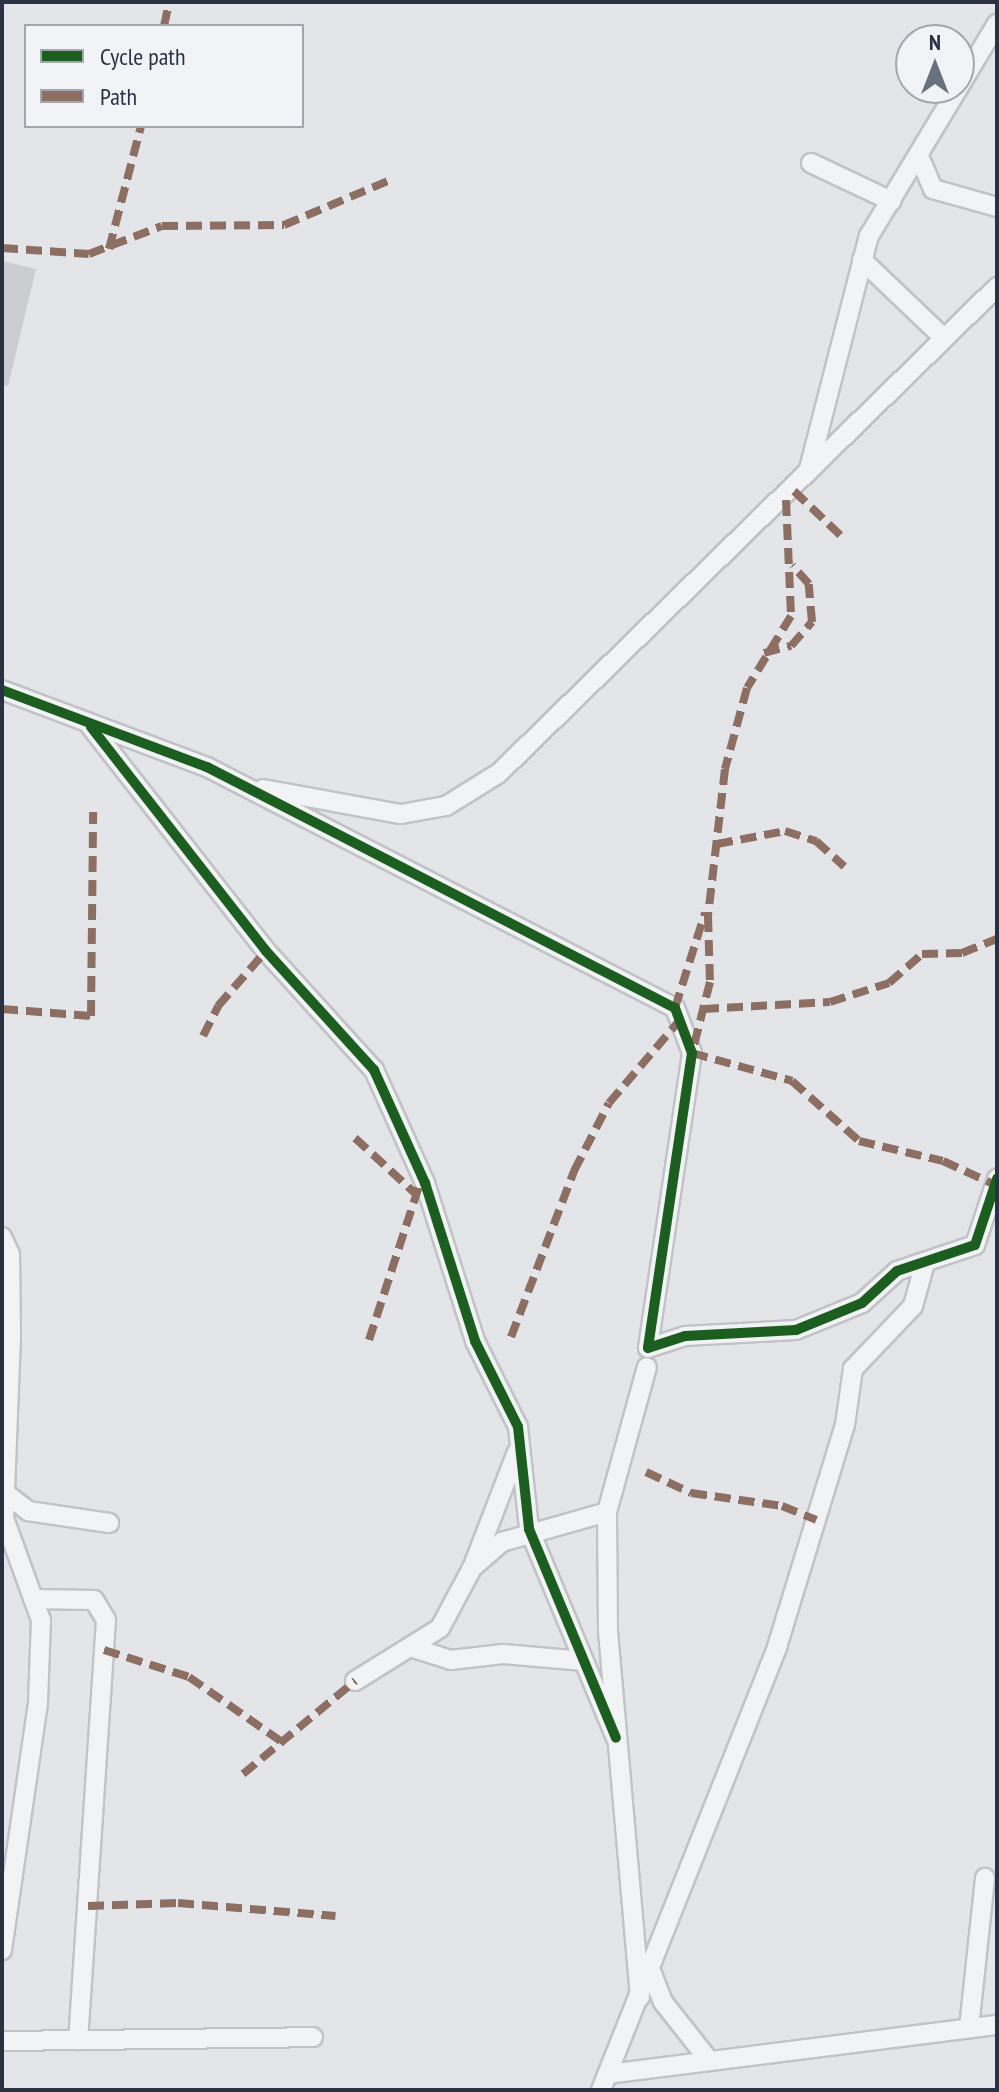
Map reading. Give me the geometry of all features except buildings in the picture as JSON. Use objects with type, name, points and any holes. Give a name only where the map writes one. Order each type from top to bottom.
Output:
[{"type":"street","points":[[809,469],[862,260],[891,201],[997,24]]},
{"type":"street","points":[[919,156],[933,189],[997,207]]},
{"type":"street","points":[[811,163],[891,201]]},
{"type":"street","points":[[862,260],[944,338]]},
{"type":"street","points":[[236,783],[356,811],[446,806],[499,773],[789,498],[809,469],[997,287]]},
{"type":"street","points":[[2,690],[236,783],[675,1008],[692,1053],[648,1348],[685,1336],[796,1330],[862,1303],[897,1271],[975,1245],[997,1179]]},
{"type":"street","points":[[91,727],[266,951],[374,1070],[425,1183],[475,1341],[518,1427],[529,1529],[616,1738]]},
{"type":"street","points":[[2,1237],[10,1254],[11,1336],[4,1524],[41,1620],[38,1703],[2,1950]]},
{"type":"street","points":[[604,2082],[640,1999],[777,1647],[845,1425],[853,1369],[913,1306],[925,1263]]},
{"type":"street","points":[[640,1999],[616,1738],[607,1512],[647,1367]]},
{"type":"street","points":[[355,1681],[440,1628],[472,1568],[519,1446]]},
{"type":"street","points":[[4,1492],[28,1511],[109,1523]]},
{"type":"street","points":[[472,1568],[529,1529],[607,1512]]},
{"type":"street","points":[[33,1599],[94,1600],[106,1620],[78,2040]]},
{"type":"street","points":[[410,1647],[451,1660],[503,1654],[584,1661]]},
{"type":"street","points":[[969,2028],[985,1878]]},
{"type":"street","points":[[651,1971],[663,2002],[708,2059]]},
{"type":"street","points":[[604,2082],[708,2059],[997,2025]]},
{"type":"street","points":[[2,2041],[313,2037]]},
{"type":"marked path","points":[[164,24],[169,2]]},
{"type":"marked path","points":[[109,249],[140,128]]},
{"type":"marked path","points":[[2,248],[89,254],[162,226],[284,225],[390,180]]},
{"type":"marked path","points":[[794,491],[840,535]]},
{"type":"marked path","points":[[786,500],[791,616],[747,688],[725,769],[708,916],[710,982],[692,1053],[792,1081],[859,1141],[943,1161],[993,1184]]},
{"type":"marked path","points":[[764,653],[791,646],[812,622],[809,584],[792,565]]},
{"type":"marked path","points":[[2,1009],[91,1016],[93,812]]},
{"type":"marked path","points":[[717,844],[785,831],[816,841],[844,866]]},
{"type":"marked path","points":[[675,1008],[705,913]]},
{"type":"marked path","points":[[703,1009],[830,1002],[889,983],[922,954],[962,953],[997,939]]},
{"type":"marked path","points":[[203,1036],[218,1006],[266,951]]},
{"type":"marked path","points":[[511,1337],[574,1171],[609,1103],[680,1020]]},
{"type":"marked path","points":[[355,1138],[416,1194]]},
{"type":"marked path","points":[[369,1340],[422,1177]]},
{"type":"marked path","points":[[646,1472],[691,1493],[782,1506],[816,1520]]},
{"type":"marked path","points":[[104,1650],[189,1677],[282,1742]]},
{"type":"marked path","points":[[243,1774],[355,1681]]},
{"type":"marked path","points":[[88,1906],[178,1903],[335,1916]]},
{"type":"cycle path","points":[[2,690],[207,767],[675,1008],[692,1053],[648,1348],[685,1336],[796,1330],[862,1303],[897,1271],[975,1245],[997,1179]]},
{"type":"cycle path","points":[[91,727],[266,951],[374,1070],[425,1183],[475,1341],[518,1427],[529,1529],[616,1738]]}]
